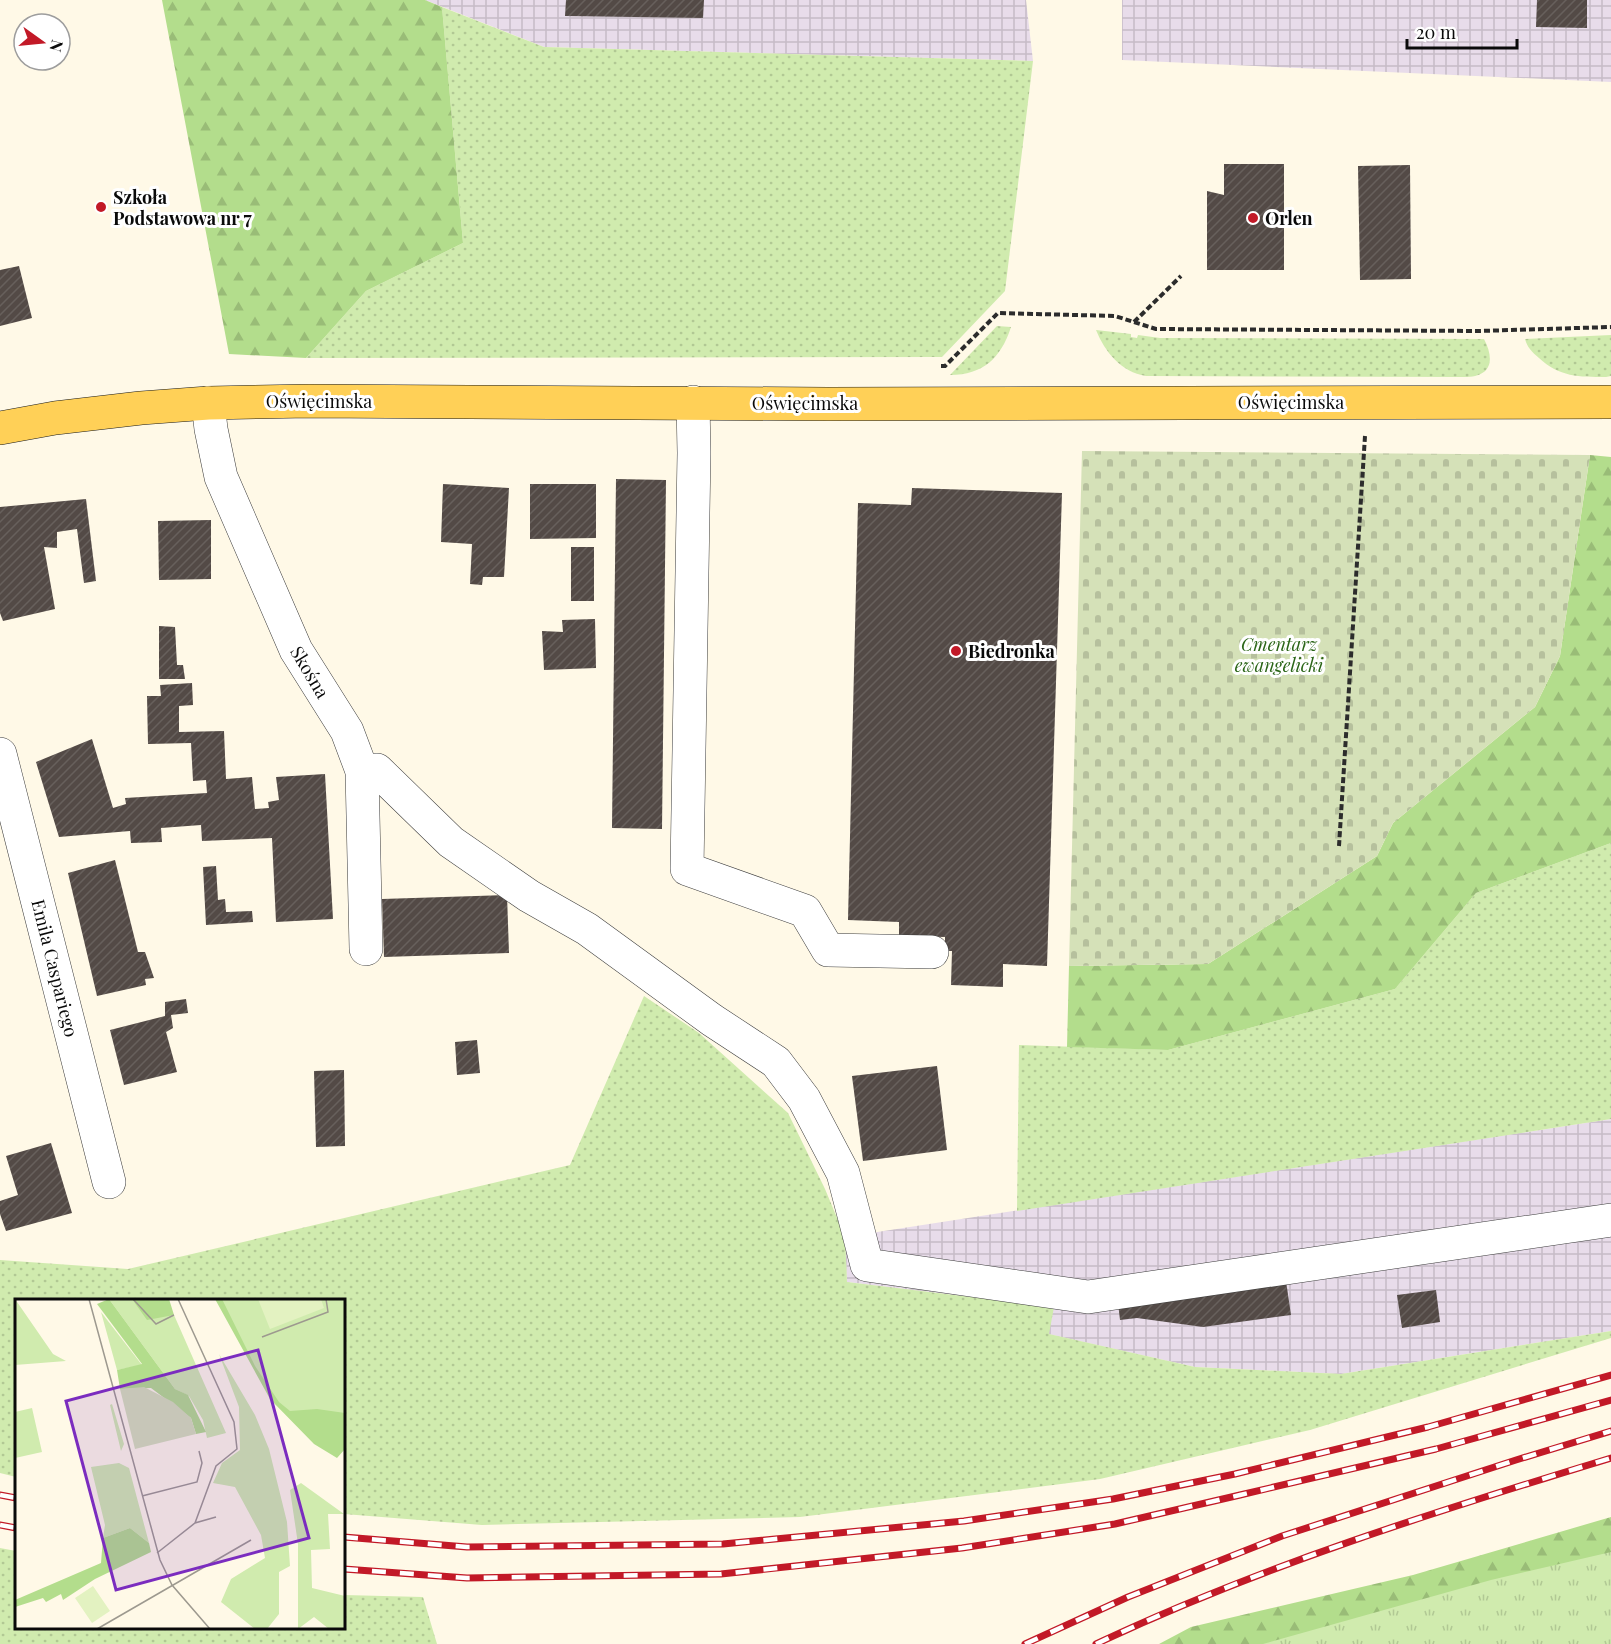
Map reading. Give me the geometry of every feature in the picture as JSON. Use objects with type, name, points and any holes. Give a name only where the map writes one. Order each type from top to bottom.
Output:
[{"type":"main road","name":"Oświęcimska","points":[[0,428],[55,418],[208,403],[309,401],[840,404],[1611,402]]},
{"type":"street","points":[[693,402],[687,869],[806,911],[828,951],[932,952]]},
{"type":"street","name":"Skośna","points":[[208,403],[221,477],[296,650],[347,731],[362,771],[366,949]]},
{"type":"street","name":"Emila Caspariego","points":[[0,754],[110,1182]]},
{"type":"street","points":[[362,771],[377,770],[451,842],[529,896],[587,929],[712,1020],[776,1062],[804,1099],[843,1173],[867,1265],[1088,1297],[1611,1220]]},
{"type":"path","points":[[1134,322],[1180,276]]},
{"type":"path","points":[[1013,313],[1115,316],[1156,330],[1479,331],[1611,327]]},
{"type":"path","points":[[1339,846],[1365,436]]},
{"type":"shaded area","points":[[425,0],[1026,0],[1033,61],[544,47]]},
{"type":"shaded area","points":[[1122,0],[1611,0],[1611,82],[1122,60]]},
{"type":"shaded area","points":[[1611,1119],[1611,1331],[1341,1374],[1195,1367],[1048,1334],[1053,1307],[847,1282],[845,1237]]},
{"type":"green space","points":[[162,0],[425,0],[442,7],[463,243],[366,291],[306,358],[229,354]]},
{"type":"green space","points":[[442,7],[544,47],[1033,61],[1005,291],[942,357],[306,358],[366,291],[463,243]]},
{"type":"green space","points":[[997,326],[1011,327],[996,356],[989,363],[972,372],[950,375]]},
{"type":"green space","points":[[1096,330],[1131,334],[1131,337],[1137,338],[1138,335],[1160,338],[1484,339],[1490,359],[1486,370],[1476,376],[1467,377],[1146,376],[1129,370],[1115,360],[1104,346]]},
{"type":"green space","points":[[1611,335],[1611,376],[1606,377],[1570,375],[1554,369],[1532,351],[1525,339]]},
{"type":"green space","name":"Cmentarz ewangelicki","points":[[1082,451],[1590,455],[1560,656],[1535,707],[1393,823],[1377,856],[1208,964],[1069,966]]},
{"type":"green space","points":[[1590,455],[1611,457],[1611,843],[1476,893],[1395,989],[1168,1050],[1067,1047],[1069,966],[1208,964],[1377,856],[1393,823],[1535,707],[1560,656]]},
{"type":"green space","points":[[1611,843],[1611,1119],[1017,1211],[1019,1045],[1168,1050],[1395,989],[1476,893]]},
{"type":"green space","points":[[644,996],[699,1033],[788,1113],[825,1189],[845,1237],[847,1282],[1054,1307],[1049,1334],[1195,1367],[1341,1374],[1611,1331],[1611,1338],[1310,1430],[1100,1479],[800,1517],[482,1525],[345,1514],[345,1299],[15,1299],[15,1477],[0,1473],[0,1260],[128,1269],[570,1165]]},
{"type":"green space","points":[[1611,1517],[1611,1644],[1159,1644],[1191,1627],[1413,1575]]},
{"type":"green space","points":[[0,1548],[15,1551],[15,1629],[345,1629],[345,1595],[423,1597],[437,1644],[0,1644]]},
{"type":"green space","points":[[1611,1552],[1611,1644],[1263,1644],[1491,1580]]},
{"type":"building","points":[[566,0],[704,0],[703,18],[565,16]]},
{"type":"building","points":[[1537,0],[1587,0],[1587,28],[1536,27]]},
{"type":"building","points":[[1224,164],[1284,164],[1284,270],[1207,270],[1207,191],[1224,195]]},
{"type":"building","points":[[1410,165],[1411,279],[1360,280],[1358,166]]},
{"type":"building","points":[[19,266],[32,318],[0,326],[0,270]]},
{"type":"building","points":[[616,479],[666,480],[662,829],[612,828]]},
{"type":"building","points":[[443,484],[509,488],[504,577],[483,577],[482,585],[470,584],[472,544],[441,542]]},
{"type":"building","points":[[530,484],[596,484],[596,538],[530,539]]},
{"type":"building","name":"Biedronka","points":[[912,488],[1062,493],[1047,966],[1003,964],[1003,987],[951,985],[952,951],[945,951],[945,937],[899,936],[899,922],[848,920],[858,503],[911,505]]},
{"type":"building","points":[[86,499],[96,581],[84,583],[77,529],[57,532],[57,548],[44,547],[55,609],[3,621],[0,613],[0,507]]},
{"type":"building","points":[[211,520],[211,579],[159,580],[158,521]]},
{"type":"building","points":[[571,547],[594,547],[594,601],[571,601]]},
{"type":"building","points":[[595,619],[596,668],[544,670],[542,631],[563,632],[562,620]]},
{"type":"building","points":[[159,626],[175,627],[177,665],[183,665],[185,679],[159,679]]},
{"type":"building","points":[[192,683],[193,705],[179,706],[179,732],[224,731],[226,779],[252,777],[255,809],[269,808],[268,802],[279,800],[276,777],[325,774],[333,919],[276,922],[272,838],[202,841],[201,825],[161,828],[162,842],[131,843],[130,831],[59,837],[36,762],[92,739],[113,808],[126,804],[125,798],[207,793],[206,780],[193,781],[191,743],[148,744],[147,696],[161,696],[160,685]]},
{"type":"building","points":[[115,860],[138,952],[145,952],[154,978],[145,979],[146,985],[97,996],[68,873]]},
{"type":"building","points":[[216,866],[218,900],[225,899],[226,912],[252,911],[253,922],[206,925],[203,867]]},
{"type":"building","points":[[507,895],[509,953],[384,957],[382,899]]},
{"type":"building","points":[[186,999],[188,1013],[171,1015],[173,1028],[166,1032],[177,1072],[124,1085],[110,1030],[165,1016],[165,1002]]},
{"type":"building","points":[[477,1040],[480,1073],[457,1075],[455,1042]]},
{"type":"building","points":[[937,1066],[947,1150],[863,1161],[852,1076]]},
{"type":"building","points":[[344,1070],[345,1146],[316,1147],[314,1071]]},
{"type":"building","points":[[51,1143],[72,1213],[6,1231],[0,1214],[0,1201],[18,1195],[6,1156]]},
{"type":"building","points":[[1286,1281],[1291,1315],[1203,1327],[1137,1318],[1120,1320],[1118,1303]]},
{"type":"building","points":[[1436,1290],[1440,1322],[1402,1328],[1397,1295]]},
{"type":"railway","points":[[345,1537],[467,1547],[723,1544],[964,1521],[1113,1499],[1235,1474],[1428,1427],[1611,1375]]},
{"type":"railway","points":[[345,1569],[467,1578],[721,1574],[962,1548],[1115,1524],[1436,1449],[1611,1400]]},
{"type":"railway","points":[[1025,1644],[1128,1597],[1282,1536],[1611,1431]]},
{"type":"railway","points":[[1096,1644],[1222,1589],[1286,1565],[1480,1498],[1611,1458]]},
{"type":"railway","points":[[0,1495],[15,1498]]},
{"type":"railway","points":[[0,1525],[15,1528]]},
{"type":"place","name":"Szkoła Podstawowa nr 7","points":[[101,207]]},
{"type":"place","name":"Orlen","points":[[1253,218]]},
{"type":"place","name":"Biedronka","points":[[956,651]]}]
